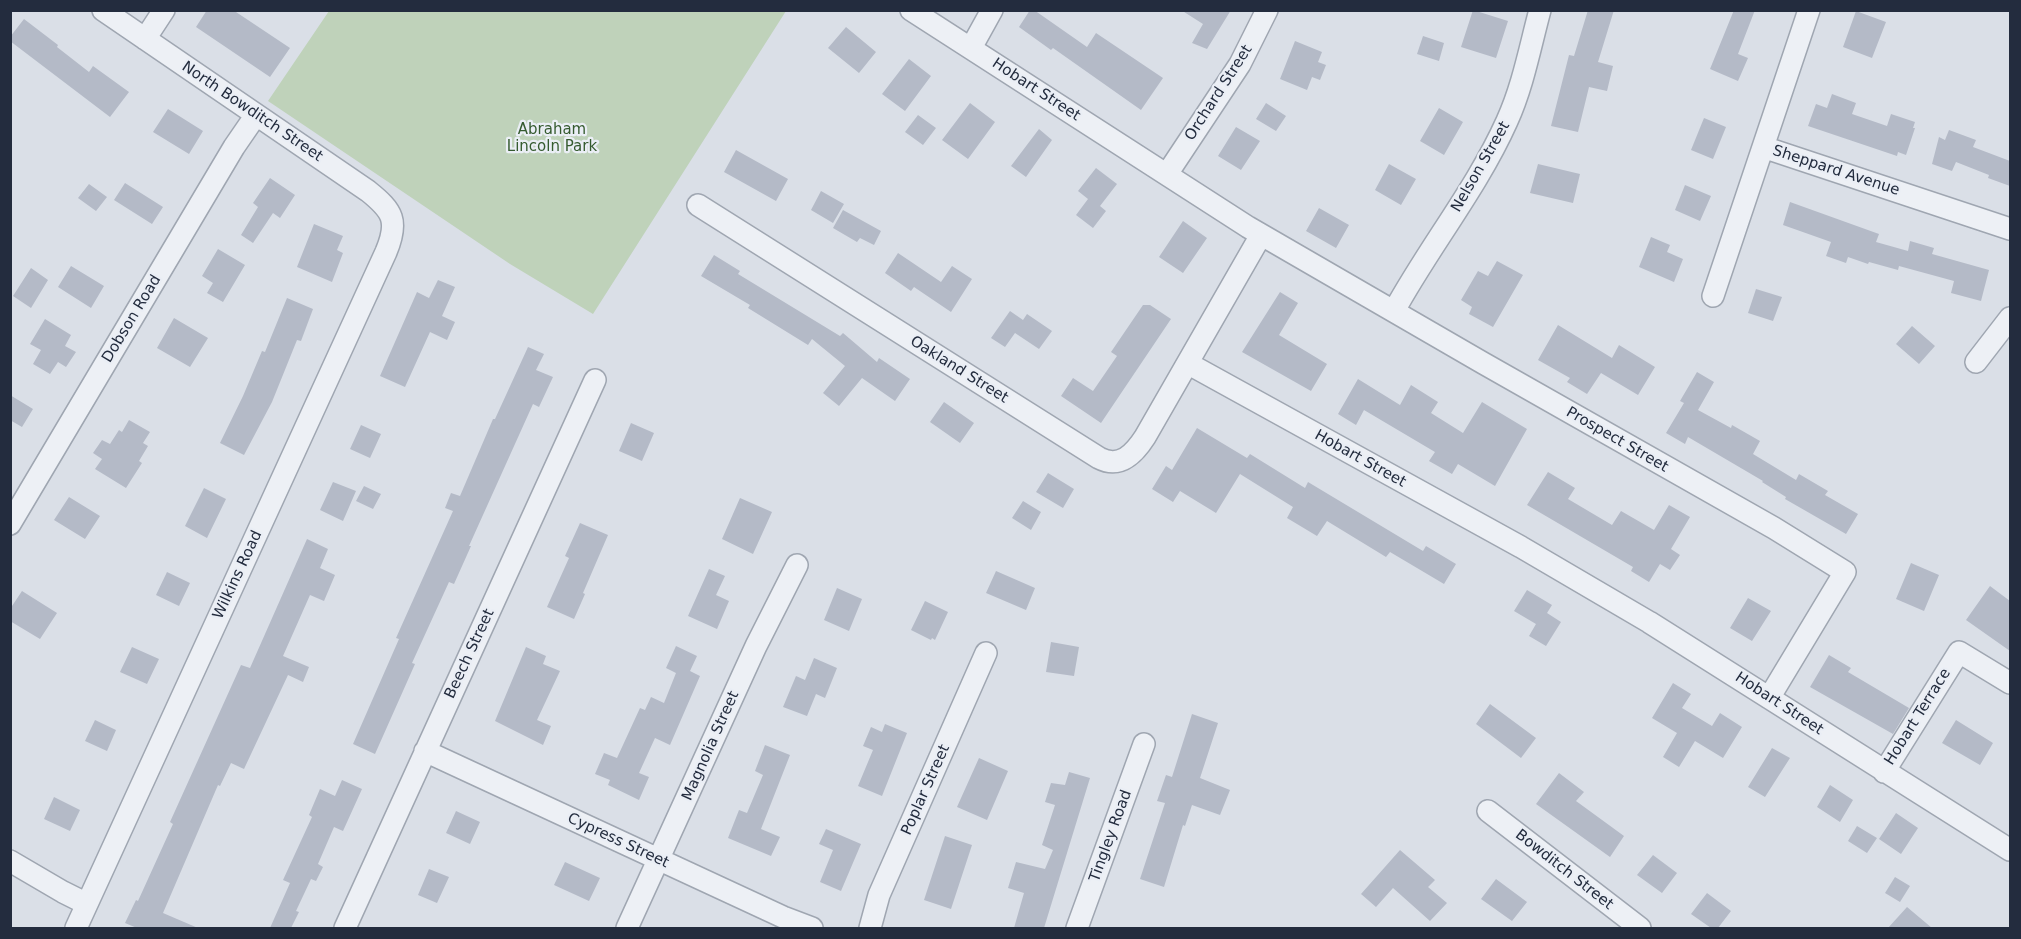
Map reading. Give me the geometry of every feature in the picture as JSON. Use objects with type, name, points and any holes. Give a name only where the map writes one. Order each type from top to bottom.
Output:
[{"type":"street","name":"North Bowditch Street","points":[[103,10],[368,190],[387,207],[393,219]]},
{"type":"street","points":[[145,39],[164,10]]},
{"type":"street","name":"Hobart Street","points":[[912,10],[1262,235]]},
{"type":"street","points":[[971,48],[992,10]]},
{"type":"street","name":"Orchard Street","points":[[1167,174],[1240,64],[1267,10]]},
{"type":"street","name":"Nelson Street","points":[[1394,311],[1477,178],[1502,133],[1515,103],[1540,10]]},
{"type":"street","name":"Sheppard Avenue","points":[[1809,10],[1763,147],[2010,229]]},
{"type":"street","name":"Dobson Road","points":[[10,524],[255,115]]},
{"type":"street","points":[[1713,296],[1763,147]]},
{"type":"street","name":"Oakland Street","points":[[698,205],[1105,461],[1118,462],[1138,448],[1189,364]]},
{"type":"street","name":"Wilkins Road","points":[[76,928],[386,252],[392,235],[393,219]]},
{"type":"street","points":[[1189,364],[1262,235]]},
{"type":"street","name":"Prospect Street","points":[[1262,235],[1774,528],[1845,572],[1769,698]]},
{"type":"street","points":[[1976,362],[2010,318]]},
{"type":"street","name":"Hobart Street","points":[[1189,364],[1521,547],[1649,622],[2010,850]]},
{"type":"street","name":"Beech Street","points":[[345,928],[595,380]]},
{"type":"street","name":"Magnolia Street","points":[[627,928],[752,654],[797,565]]},
{"type":"street","name":"Hobart Terrace","points":[[1884,772],[1959,652],[2010,683]]},
{"type":"street","name":"Poplar Street","points":[[870,928],[879,895],[986,653]]},
{"type":"street","name":"Tingley Road","points":[[1077,928],[1144,744]]},
{"type":"street","name":"Cypress Street","points":[[426,751],[783,917],[812,928]]},
{"type":"street","name":"Bowditch Street","points":[[1488,811],[1640,928]]},
{"type":"street","points":[[10,861],[87,904]]},
{"type":"green space","name":"Abraham Lincoln Park","points":[[329,11],[786,11],[593,314],[510,264],[268,101]]},
{"type":"building","points":[[207,10],[233,10],[290,48],[270,77],[196,27]]},
{"type":"building","points":[[1030,10],[1034,10],[1087,47],[1096,33],[1163,78],[1141,110],[1019,27]]},
{"type":"building","points":[[1181,10],[1231,10],[1207,49],[1192,43],[1203,24]]},
{"type":"building","points":[[1473,10],[1508,21],[1496,58],[1461,47]]},
{"type":"building","points":[[1588,10],[1614,10],[1598,62],[1613,66],[1607,91],[1589,87],[1578,132],[1551,126],[1569,55],[1574,56]]},
{"type":"building","points":[[1734,10],[1755,10],[1738,54],[1748,58],[1738,81],[1710,69]]},
{"type":"building","points":[[1856,11],[1886,22],[1872,58],[1843,47]]},
{"type":"building","points":[[24,19],[89,72],[93,66],[129,92],[110,117],[10,41],[10,37]]},
{"type":"building","points":[[846,27],[876,52],[859,73],[828,48]]},
{"type":"building","points":[[1423,36],[1444,43],[1439,61],[1417,54]]},
{"type":"building","points":[[1295,41],[1322,52],[1318,62],[1326,65],[1320,80],[1312,77],[1307,90],[1280,79]]},
{"type":"building","points":[[909,59],[931,76],[905,111],[882,94]]},
{"type":"building","points":[[1832,94],[1856,103],[1852,114],[1887,126],[1891,114],[1915,122],[1906,155],[1898,152],[1897,156],[1808,126],[1816,104],[1827,108]]},
{"type":"building","points":[[970,103],[995,122],[968,159],[942,140]]},
{"type":"building","points":[[1266,103],[1286,116],[1276,131],[1256,119]]},
{"type":"building","points":[[1439,108],[1463,122],[1444,155],[1420,141]]},
{"type":"building","points":[[168,109],[203,131],[189,154],[153,132]]},
{"type":"building","points":[[918,115],[936,128],[923,145],[905,132]]},
{"type":"building","points":[[1704,118],[1726,127],[1713,159],[1691,150]]},
{"type":"building","points":[[1236,127],[1260,141],[1241,170],[1218,156]]},
{"type":"building","points":[[1039,129],[1052,140],[1026,177],[1011,166]]},
{"type":"building","points":[[1949,130],[1976,140],[1973,147],[2010,161],[2010,186],[1956,162],[1952,171],[1932,164],[1939,137],[1945,140]]},
{"type":"building","points":[[736,150],[788,179],[776,201],[724,172]]},
{"type":"building","points":[[1389,164],[1416,179],[1401,205],[1375,190]]},
{"type":"building","points":[[1538,164],[1580,174],[1573,203],[1530,193]]},
{"type":"building","points":[[1096,168],[1117,184],[1100,206],[1106,211],[1093,228],[1076,215],[1088,199],[1078,191]]},
{"type":"building","points":[[270,178],[295,195],[280,218],[273,213],[253,243],[241,235],[258,207],[253,203]]},
{"type":"building","points":[[125,183],[163,207],[152,224],[114,200]]},
{"type":"building","points":[[89,184],[107,197],[96,211],[78,198]]},
{"type":"building","points":[[1685,185],[1711,196],[1700,221],[1675,210]]},
{"type":"building","points":[[821,191],[844,204],[833,223],[811,210]]},
{"type":"building","points":[[1790,202],[1879,234],[1876,242],[1908,251],[1910,241],[1934,248],[1932,254],[1989,270],[1981,301],[1951,293],[1954,281],[1899,266],[1898,270],[1848,257],[1846,263],[1826,256],[1831,242],[1783,225]]},
{"type":"building","points":[[1319,208],[1349,225],[1336,248],[1306,231]]},
{"type":"building","points":[[843,210],[881,231],[874,245],[860,238],[857,242],[833,228]]},
{"type":"building","points":[[1183,221],[1207,238],[1183,273],[1159,257]]},
{"type":"building","points":[[314,224],[343,236],[337,250],[343,253],[332,282],[297,267]]},
{"type":"building","points":[[1651,237],[1670,245],[1667,252],[1683,259],[1674,282],[1639,267]]},
{"type":"building","points":[[218,249],[245,265],[223,302],[207,293],[213,283],[202,276]]},
{"type":"building","points":[[898,253],[941,282],[952,266],[972,279],[951,312],[914,287],[911,291],[885,273]]},
{"type":"building","points":[[714,255],[740,271],[738,274],[840,336],[843,333],[877,362],[879,358],[910,379],[895,401],[862,378],[839,406],[823,393],[845,366],[812,339],[808,345],[748,308],[750,305],[701,276]]},
{"type":"building","points":[[1497,261],[1523,275],[1493,327],[1469,314],[1472,307],[1461,300],[1478,271],[1488,276]]},
{"type":"building","points":[[71,266],[104,286],[91,308],[58,287]]},
{"type":"building","points":[[31,268],[48,280],[31,308],[13,296]]},
{"type":"building","points":[[438,280],[455,287],[442,316],[455,322],[447,340],[430,332],[405,387],[380,376],[417,292],[429,298]]},
{"type":"building","points":[[1756,289],[1782,297],[1773,321],[1748,313]]},
{"type":"building","points":[[1280,292],[1298,303],[1279,335],[1327,364],[1311,391],[1242,352]]},
{"type":"building","points":[[287,298],[313,309],[301,341],[297,340],[272,402],[244,455],[220,443],[262,351],[265,352]]},
{"type":"building","points":[[1143,305],[1150,305],[1171,319],[1101,423],[1061,396],[1073,378],[1093,391],[1117,356],[1111,352]]},
{"type":"building","points":[[1010,311],[1023,320],[1027,314],[1052,331],[1039,349],[1015,333],[1005,347],[991,338]]},
{"type":"building","points":[[174,318],[208,338],[190,367],[157,348]]},
{"type":"building","points":[[45,319],[71,335],[65,346],[76,352],[66,367],[58,362],[50,374],[33,364],[41,350],[30,344]]},
{"type":"building","points":[[1558,325],[1612,358],[1619,345],[1655,367],[1638,395],[1601,373],[1587,394],[1567,382],[1570,378],[1538,360]]},
{"type":"building","points":[[1912,326],[1935,346],[1919,364],[1896,344]]},
{"type":"building","points":[[528,347],[544,354],[536,370],[553,377],[539,407],[533,404],[454,584],[449,582],[412,663],[415,664],[375,754],[353,744],[399,639],[396,638],[453,511],[445,508],[451,493],[460,496],[493,419]]},
{"type":"building","points":[[1697,372],[1714,382],[1698,410],[1760,441],[1753,454],[1796,480],[1799,474],[1828,491],[1825,495],[1858,514],[1846,534],[1785,499],[1786,497],[1763,481],[1688,437],[1685,444],[1666,433],[1684,403],[1680,401]]},
{"type":"building","points":[[1358,379],[1400,405],[1411,385],[1438,402],[1431,413],[1463,433],[1482,402],[1527,429],[1495,486],[1458,464],[1452,474],[1429,461],[1435,452],[1364,410],[1356,425],[1338,414]]},
{"type":"building","points":[[10,395],[33,409],[22,427],[10,420]]},
{"type":"building","points":[[944,402],[974,423],[960,443],[930,422]]},
{"type":"building","points":[[129,420],[150,432],[143,443],[148,446],[139,461],[142,463],[126,488],[95,469],[102,459],[93,453],[102,440],[110,444],[119,430],[122,432]]},
{"type":"building","points":[[631,423],[654,433],[642,461],[619,451]]},
{"type":"building","points":[[361,425],[381,434],[370,458],[350,449]]},
{"type":"building","points":[[1197,428],[1247,458],[1250,454],[1305,488],[1308,482],[1423,551],[1426,546],[1456,564],[1444,584],[1390,552],[1386,557],[1327,521],[1317,536],[1287,518],[1293,507],[1240,474],[1216,513],[1180,491],[1173,502],[1152,489],[1166,466],[1172,470]]},
{"type":"building","points":[[1548,472],[1575,488],[1568,499],[1612,525],[1621,511],[1654,530],[1669,505],[1690,517],[1671,549],[1680,555],[1670,570],[1660,564],[1649,582],[1631,571],[1633,567],[1527,505]]},
{"type":"building","points":[[1048,473],[1074,489],[1063,508],[1036,492]]},
{"type":"building","points":[[333,482],[356,491],[343,521],[320,510]]},
{"type":"building","points":[[364,486],[381,494],[373,509],[356,501]]},
{"type":"building","points":[[204,488],[226,499],[207,538],[185,526]]},
{"type":"building","points":[[69,497],[100,516],[85,539],[54,520]]},
{"type":"building","points":[[740,498],[772,512],[753,554],[722,539]]},
{"type":"building","points":[[1023,501],[1041,512],[1031,530],[1012,518]]},
{"type":"building","points":[[580,523],[608,535],[574,619],[547,607],[569,558],[565,556]]},
{"type":"building","points":[[307,539],[328,549],[320,568],[335,575],[324,601],[310,595],[283,656],[309,667],[303,682],[288,675],[244,769],[231,763],[220,786],[218,785],[163,913],[198,928],[137,928],[125,923],[136,900],[138,901],[173,824],[170,822],[241,665],[250,668]]},
{"type":"building","points":[[1911,563],[1939,575],[1924,611],[1896,599]]},
{"type":"building","points":[[709,569],[725,576],[716,595],[729,601],[717,629],[688,616]]},
{"type":"building","points":[[996,571],[1035,588],[1026,610],[986,593]]},
{"type":"building","points":[[167,572],[190,583],[179,606],[156,595]]},
{"type":"building","points":[[1990,586],[2010,601],[2010,651],[1966,620]]},
{"type":"building","points":[[837,588],[862,599],[849,631],[824,620]]},
{"type":"building","points":[[1527,590],[1552,605],[1547,613],[1561,622],[1546,646],[1529,636],[1536,624],[1514,611]]},
{"type":"building","points":[[22,591],[57,613],[40,639],[10,621],[10,609]]},
{"type":"building","points":[[1748,598],[1771,611],[1752,641],[1730,628]]},
{"type":"building","points":[[925,601],[948,612],[935,640],[911,630]]},
{"type":"building","points":[[1051,642],[1079,647],[1074,676],[1046,672]]},
{"type":"building","points":[[676,646],[697,656],[690,671],[700,676],[670,745],[655,738],[639,773],[649,777],[639,800],[608,785],[610,780],[595,774],[604,753],[617,758],[640,708],[645,710],[651,697],[664,703],[676,673],[666,668]]},
{"type":"building","points":[[132,647],[159,659],[147,684],[120,672]]},
{"type":"building","points":[[526,647],[546,656],[543,664],[560,671],[537,720],[551,726],[543,745],[495,721]]},
{"type":"building","points":[[1829,655],[1851,668],[1848,672],[1909,708],[1893,734],[1810,687]]},
{"type":"building","points":[[814,658],[837,668],[825,698],[816,694],[807,716],[783,707],[796,676],[805,680]]},
{"type":"building","points":[[1673,683],[1691,694],[1682,708],[1712,726],[1720,713],[1742,727],[1723,758],[1695,741],[1679,767],[1663,757],[1677,733],[1652,718]]},
{"type":"building","points":[[1490,704],[1536,738],[1521,758],[1476,724]]},
{"type":"building","points":[[1192,714],[1218,723],[1200,778],[1230,790],[1220,815],[1192,805],[1185,826],[1183,825],[1164,887],[1140,879],[1165,803],[1157,801],[1166,775],[1172,777]]},
{"type":"building","points":[[95,720],[116,730],[107,751],[85,741]]},
{"type":"building","points":[[1956,720],[1993,743],[1980,765],[1942,743]]},
{"type":"building","points":[[885,724],[907,733],[882,796],[858,786],[873,750],[863,746],[871,727],[882,732]]},
{"type":"building","points":[[765,745],[790,755],[761,829],[780,837],[771,856],[728,838],[739,810],[747,813],[763,775],[755,771]]},
{"type":"building","points":[[1772,748],[1790,758],[1765,797],[1748,787]]},
{"type":"building","points":[[979,758],[1008,771],[987,820],[957,807]]},
{"type":"building","points":[[1069,772],[1090,778],[1044,928],[1014,928],[1024,893],[1008,888],[1016,862],[1045,869],[1053,850],[1042,845],[1055,805],[1045,802],[1051,783],[1065,785]]},
{"type":"building","points":[[1559,773],[1584,792],[1576,801],[1624,836],[1610,857],[1536,804]]},
{"type":"building","points":[[342,780],[362,789],[343,831],[334,827],[318,864],[323,867],[316,881],[311,879],[291,928],[270,928],[290,883],[283,880],[312,817],[309,815],[320,789],[335,796]]},
{"type":"building","points":[[1830,785],[1853,800],[1840,822],[1817,807]]},
{"type":"building","points":[[54,797],[80,810],[70,831],[44,819]]},
{"type":"building","points":[[456,811],[480,822],[470,844],[446,833]]},
{"type":"building","points":[[1896,813],[1918,828],[1901,854],[1879,839]]},
{"type":"building","points":[[1857,826],[1877,838],[1867,853],[1848,841]]},
{"type":"building","points":[[826,829],[861,844],[841,891],[820,882],[833,850],[819,844]]},
{"type":"building","points":[[945,836],[972,845],[951,909],[924,900]]},
{"type":"building","points":[[1400,850],[1435,880],[1428,887],[1447,903],[1430,921],[1393,888],[1376,907],[1361,894]]},
{"type":"building","points":[[1653,855],[1677,873],[1662,893],[1637,875]]},
{"type":"building","points":[[565,862],[600,878],[589,901],[554,885]]},
{"type":"building","points":[[429,869],[449,877],[437,903],[418,895]]},
{"type":"building","points":[[1895,877],[1910,886],[1900,902],[1885,893]]},
{"type":"building","points":[[1496,879],[1527,902],[1512,921],[1481,899]]},
{"type":"building","points":[[1707,893],[1731,911],[1718,928],[1711,928],[1691,914]]},
{"type":"building","points":[[1907,907],[1932,928],[1888,928]]}]
